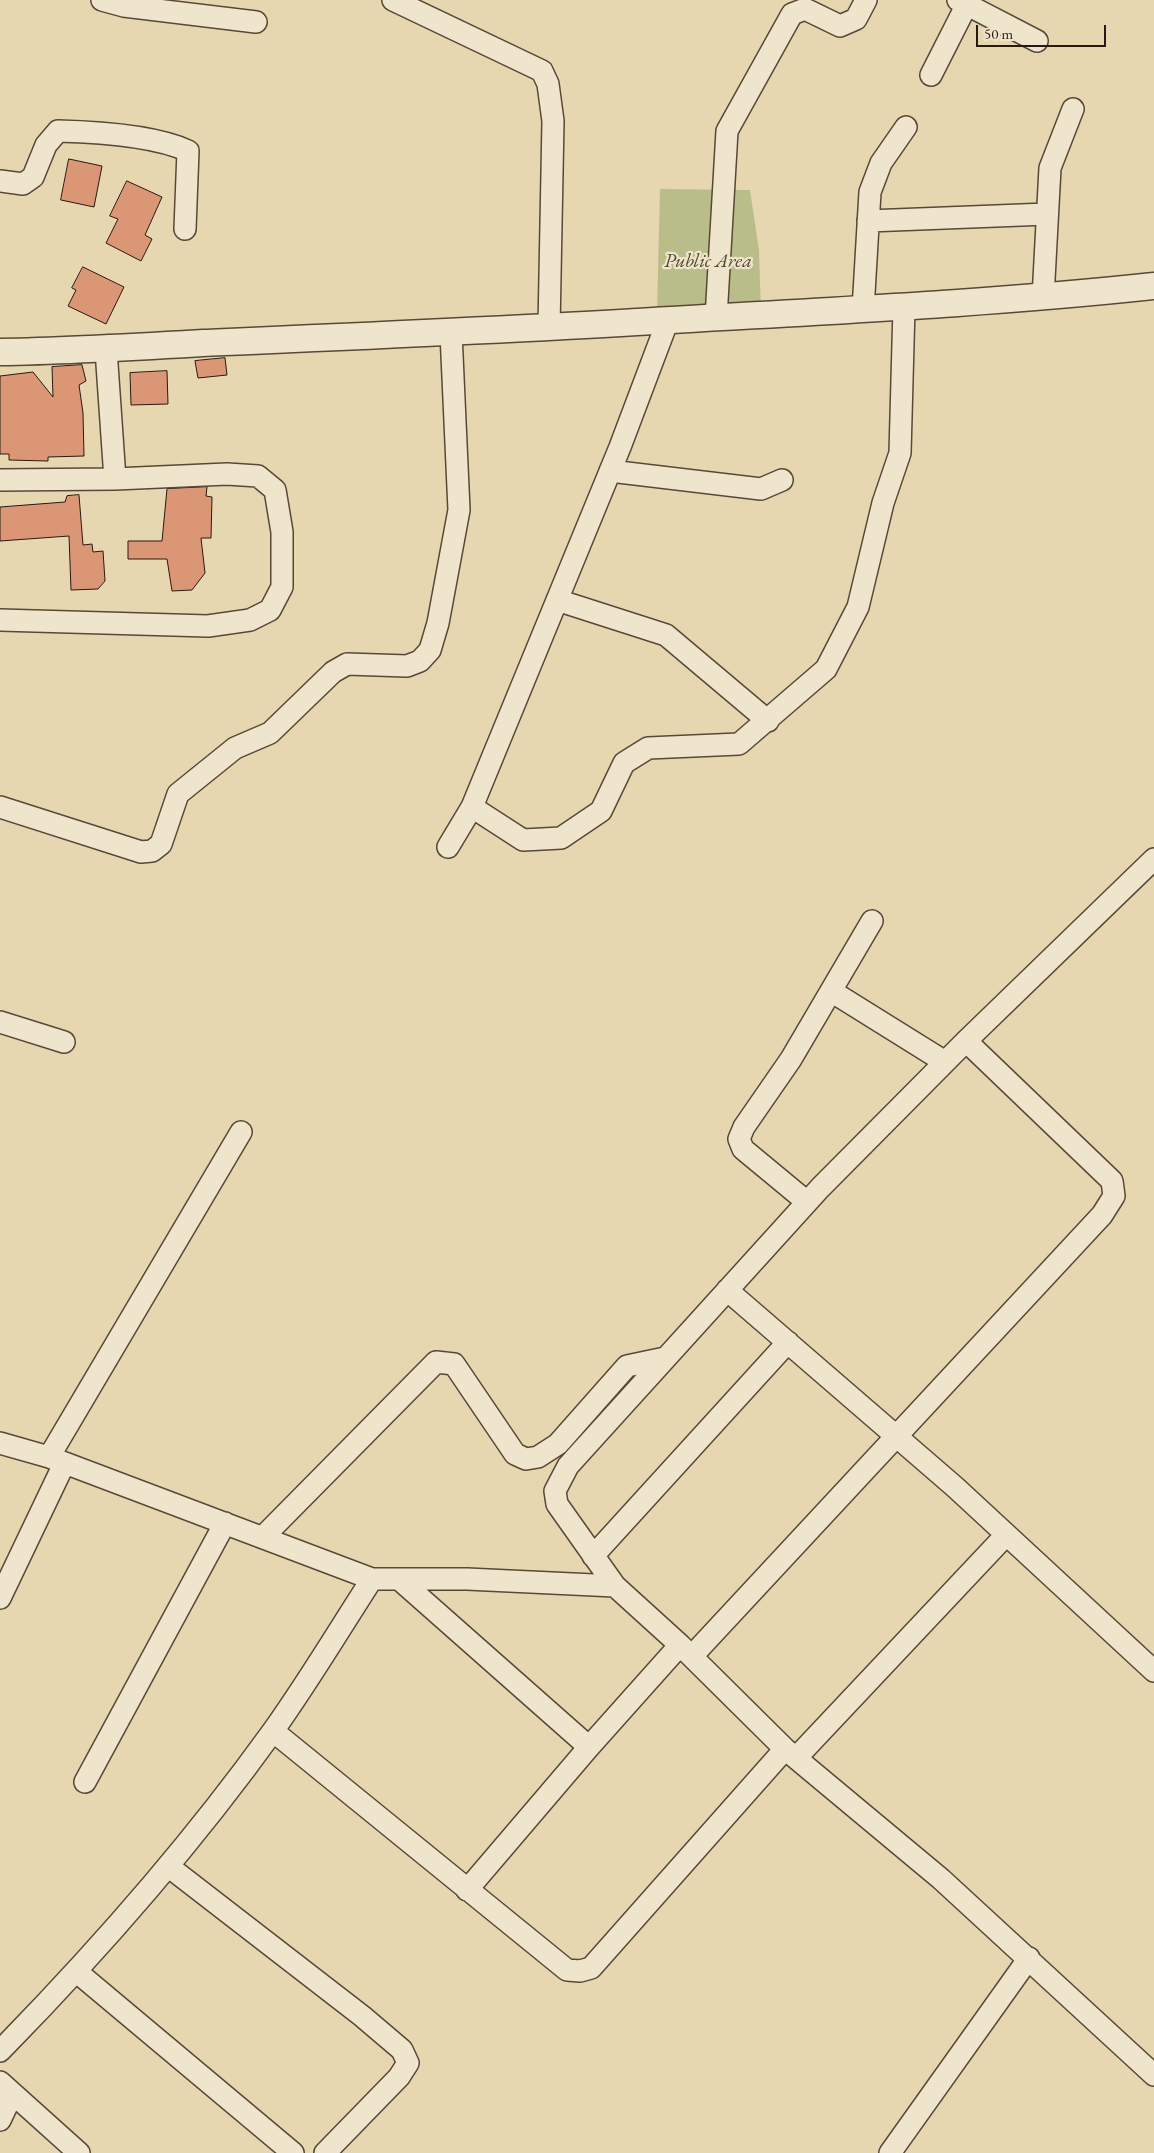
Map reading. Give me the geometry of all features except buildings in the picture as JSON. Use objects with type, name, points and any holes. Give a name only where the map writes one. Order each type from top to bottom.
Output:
[{"type":"street","points":[[102,0],[124,6],[256,22]]},
{"type":"street","points":[[393,0],[542,70],[548,84],[553,121],[549,327]]},
{"type":"street","points":[[716,318],[727,131],[792,14],[806,9],[840,26],[856,19],[866,0]]},
{"type":"street","points":[[931,75],[962,2],[1038,41]]},
{"type":"street","points":[[1043,298],[1050,168],[1073,109]]},
{"type":"street","points":[[863,310],[870,192],[881,163],[906,126]]},
{"type":"street","points":[[0,180],[23,184],[33,177],[46,145],[58,131],[91,132],[174,144],[188,151],[185,229]]},
{"type":"street","points":[[868,221],[1047,214]]},
{"type":"street","points":[[0,352],[106,350],[201,344],[451,334],[1043,298],[1154,286]]},
{"type":"street","points":[[472,807],[523,840],[561,838],[601,811],[624,763],[648,748],[738,744],[768,721],[826,669],[858,607],[883,503],[900,452],[904,307]]},
{"type":"street","points":[[448,846],[472,807],[610,471],[668,320]]},
{"type":"street","points":[[0,807],[141,852],[152,851],[161,844],[166,834],[178,794],[235,748],[270,733],[333,672],[347,664],[407,666],[420,661],[430,650],[438,622],[459,510],[451,334]]},
{"type":"street","points":[[106,350],[115,479]]},
{"type":"street","points":[[610,471],[761,489],[782,480]]},
{"type":"street","points":[[0,480],[115,479],[227,474],[258,476],[275,490],[282,532],[282,587],[270,610],[250,620],[208,626],[0,620]]},
{"type":"street","points":[[557,600],[666,635],[768,721]]},
{"type":"street","points":[[1154,859],[966,1041],[807,1202],[568,1466],[555,1491],[557,1504],[615,1586],[686,1650],[790,1754],[941,1879],[1154,2075]]},
{"type":"street","points":[[807,1202],[743,1149],[739,1139],[744,1128],[791,1059],[872,921]]},
{"type":"street","points":[[831,992],[945,1062]]},
{"type":"street","points":[[0,1022],[64,1042]]},
{"type":"street","points":[[467,1890],[588,1747],[897,1437],[1102,1215],[1114,1196],[1112,1181],[966,1041]]},
{"type":"street","points":[[0,1598],[57,1461],[241,1132]]},
{"type":"street","points":[[727,1290],[897,1437],[1154,1671]]},
{"type":"street","points":[[593,1556],[788,1342]]},
{"type":"street","points":[[263,1537],[436,1362],[454,1364],[515,1454],[526,1459],[538,1457],[558,1444],[627,1366],[665,1358]]},
{"type":"street","points":[[0,1443],[57,1461],[372,1579],[467,1579],[615,1586]]},
{"type":"street","points":[[84,1782],[225,1523]]},
{"type":"street","points":[[273,1731],[567,1970],[580,1971],[591,1968],[790,1754],[1006,1535]]},
{"type":"street","points":[[0,2052],[77,1972],[168,1866],[273,1731],[372,1579]]},
{"type":"street","points":[[400,1580],[588,1747]]},
{"type":"street","points":[[168,1866],[362,2016],[402,2050],[408,2063],[399,2077],[325,2153]]},
{"type":"street","points":[[890,2153],[1029,1958]]},
{"type":"street","points":[[77,1972],[293,2153]]},
{"type":"street","points":[[0,2120],[6,2089]]},
{"type":"street","points":[[6,2089],[79,2153]]},
{"type":"green space","name":"Public Area","points":[[660,189],[750,190],[759,250],[761,313],[657,313]]}]
